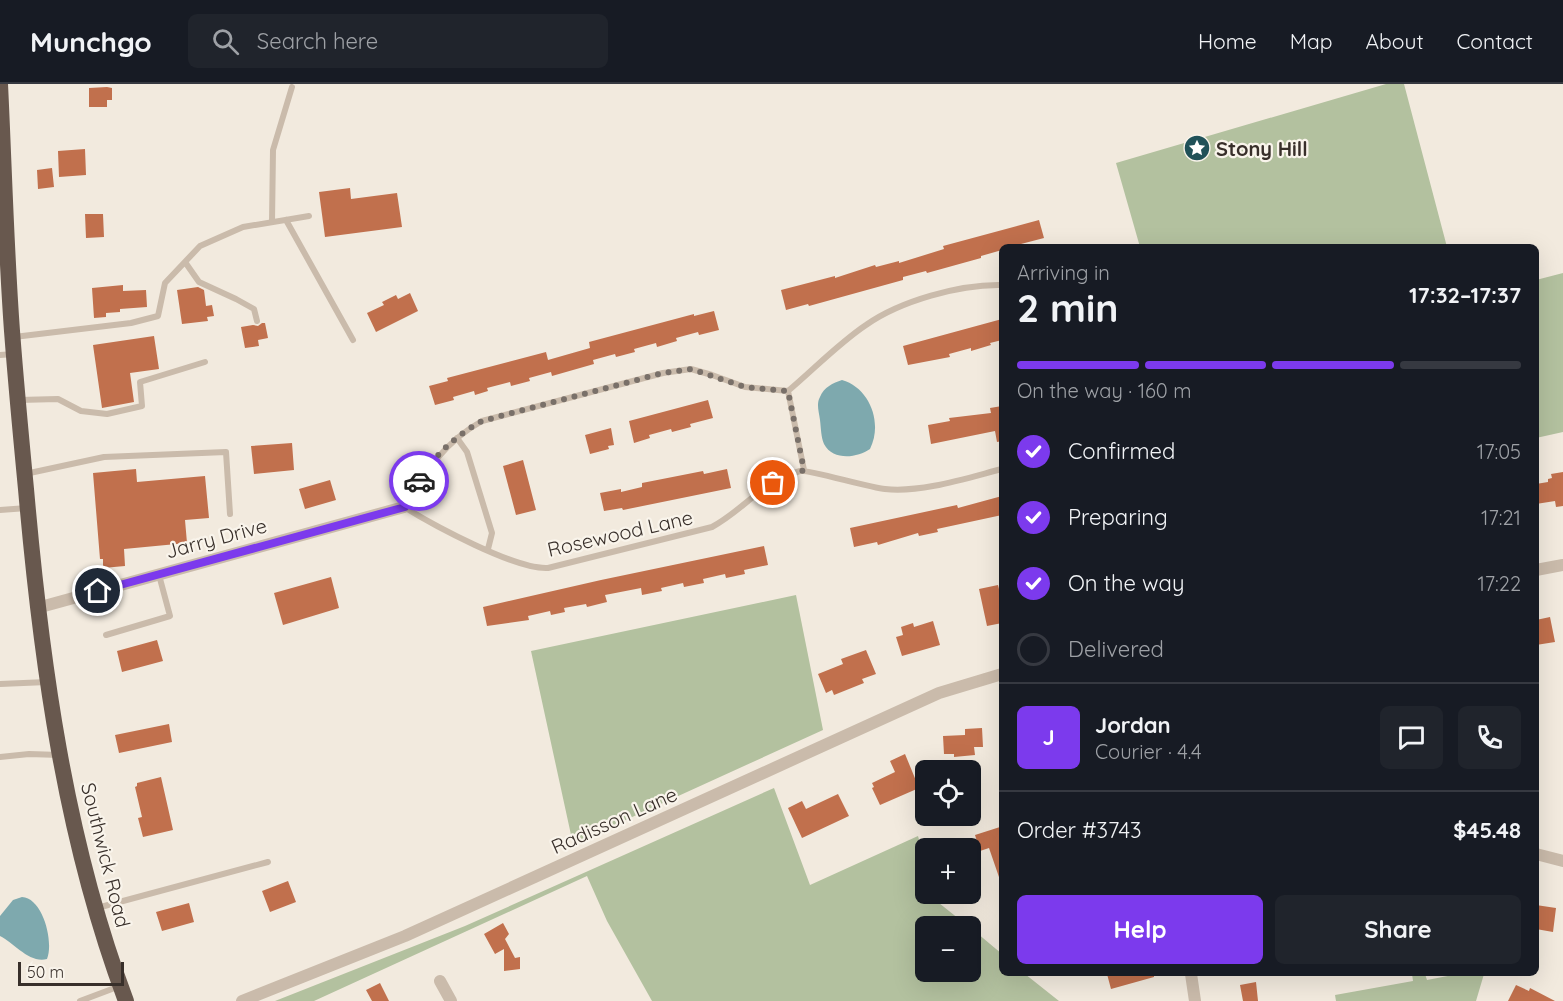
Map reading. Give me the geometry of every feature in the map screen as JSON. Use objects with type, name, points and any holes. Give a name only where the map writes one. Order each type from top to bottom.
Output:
[{"type":"highway","name":"Southwick Road","points":[[0,84],[13,337],[7,355],[18,400],[37,608],[47,682],[60,755],[82,853],[123,993]]},
{"type":"street","name":"Jarry Drive","points":[[37,608],[405,507]]},
{"type":"street","points":[[1539,569],[1563,565]]},
{"type":"street","name":"Radisson Lane","points":[[242,1001],[405,936],[939,693],[999,675]]},
{"type":"street","points":[[1539,855],[1563,861]]},
{"type":"street","points":[[1191,976],[1195,1001]]},
{"type":"street","points":[[440,981],[452,1001]]},
{"type":"lane","points":[[272,222],[273,150],[292,87]]},
{"type":"lane","points":[[13,337],[131,323],[158,316],[165,283],[200,246],[243,227],[309,216]]},
{"type":"lane","points":[[286,220],[353,340]]},
{"type":"lane","points":[[185,262],[199,282],[254,309],[257,321]]},
{"type":"lane","points":[[405,507],[430,464],[466,429],[482,421],[663,373],[691,369],[745,387],[788,391],[854,334],[880,316],[910,303],[945,293],[999,285]]},
{"type":"lane","points":[[18,400],[58,399],[81,411],[107,414],[142,406],[140,382],[204,362]]},
{"type":"lane","points":[[788,391],[804,470],[853,484],[902,490],[999,470]]},
{"type":"lane","points":[[457,438],[467,452],[492,533],[488,549]]},
{"type":"lane","points":[[25,474],[104,457],[226,452],[230,514]]},
{"type":"lane","name":"Rosewood Lane","points":[[405,507],[451,533],[524,565],[548,568],[698,532],[724,521],[766,487],[804,470]]},
{"type":"lane","points":[[0,510],[28,508]]},
{"type":"lane","points":[[106,635],[170,616],[159,574]]},
{"type":"lane","points":[[0,684],[47,682]]},
{"type":"lane","points":[[0,757],[29,754],[60,755]]},
{"type":"lane","points":[[97,908],[268,862]]},
{"type":"lane","points":[[80,1001],[123,993]]},
{"type":"green space","points":[[1386,84],[1404,84],[1446,244],[1139,244],[1116,163]]},
{"type":"green space","points":[[1563,273],[1563,432],[1539,437],[1539,279]]},
{"type":"green space","points":[[796,595],[823,730],[573,844],[531,651]]},
{"type":"green space","points":[[774,788],[810,885],[918,836],[919,838],[915,838],[915,904],[940,904],[955,916],[915,916],[915,982],[981,982],[981,936],[999,951],[999,976],[1028,976],[1059,1001],[652,1001],[607,921],[587,876],[314,1001],[275,1001],[465,926]]},
{"type":"green space","points":[[1412,976],[1426,976],[1427,980],[1448,976],[1483,976],[1476,1001],[1336,1001],[1335,995],[1413,981]]},
{"type":"water","points":[[842,380],[852,384],[867,398],[874,418],[874,439],[870,449],[852,456],[833,453],[824,444],[821,432],[819,400],[826,388]]},
{"type":"water","points":[[22,897],[36,905],[45,922],[49,942],[47,959],[41,960],[28,956],[0,936],[0,916],[13,900]]},
{"type":"building","points":[[89,88],[112,88],[112,100],[107,100],[107,107],[89,107]]},
{"type":"building","points":[[85,149],[86,175],[59,177],[58,151]]},
{"type":"building","points":[[52,168],[54,187],[38,189],[37,170]]},
{"type":"building","points":[[350,188],[351,199],[397,193],[402,227],[325,237],[319,192]]},
{"type":"building","points":[[85,214],[103,214],[104,237],[86,238]]},
{"type":"building","points":[[1039,220],[1044,238],[1021,244],[999,244],[999,251],[981,256],[981,258],[903,277],[903,280],[809,306],[808,304],[786,310],[781,290],[835,276],[835,278],[875,265],[876,267],[899,261],[899,263],[944,249],[943,246]]},
{"type":"building","points":[[123,285],[123,291],[146,290],[147,307],[120,309],[120,312],[106,313],[106,317],[94,318],[92,288]]},
{"type":"building","points":[[198,287],[204,290],[206,306],[212,305],[214,316],[207,317],[208,321],[182,324],[177,290]]},
{"type":"building","points":[[410,293],[418,311],[376,332],[367,313],[384,305],[382,302],[396,295],[398,299]]},
{"type":"building","points":[[714,311],[719,330],[699,335],[698,332],[676,338],[677,341],[657,347],[656,343],[634,349],[635,352],[593,360],[594,364],[552,376],[551,372],[511,386],[510,382],[487,388],[488,391],[475,395],[474,391],[453,397],[454,400],[435,405],[429,386],[448,381],[447,378],[546,352],[548,360],[590,348],[589,342],[694,314],[694,316]]},
{"type":"building","points":[[999,320],[999,341],[971,351],[971,348],[949,354],[950,357],[908,365],[903,346]]},
{"type":"building","points":[[265,323],[268,338],[258,340],[259,346],[245,348],[241,327],[258,326]]},
{"type":"building","points":[[154,336],[159,369],[130,373],[134,402],[102,408],[93,345]]},
{"type":"building","points":[[708,400],[713,418],[690,424],[691,427],[649,435],[650,438],[634,443],[629,421]]},
{"type":"building","points":[[999,406],[999,442],[997,442],[995,431],[931,444],[928,425],[950,421],[949,418],[991,413],[990,408]]},
{"type":"building","points":[[611,428],[614,445],[608,446],[609,449],[590,454],[585,435]]},
{"type":"building","points":[[292,443],[294,470],[254,474],[251,446]]},
{"type":"building","points":[[523,460],[536,510],[516,515],[503,466]]},
{"type":"building","points":[[136,469],[137,482],[205,476],[209,518],[185,520],[187,543],[124,549],[125,566],[103,568],[103,559],[100,559],[93,473]]},
{"type":"building","points":[[727,469],[731,488],[623,510],[622,508],[604,511],[600,493],[621,489],[621,492],[642,487],[642,483],[703,471],[704,474]]},
{"type":"building","points":[[1563,472],[1563,506],[1556,507],[1555,501],[1539,504],[1539,484],[1548,482],[1548,479],[1552,478],[1551,474]]},
{"type":"building","points":[[330,480],[336,500],[305,509],[299,489]]},
{"type":"building","points":[[999,497],[999,516],[937,529],[938,532],[919,536],[918,533],[878,545],[877,542],[854,547],[850,528],[957,505],[958,508]]},
{"type":"building","points":[[764,546],[768,565],[744,570],[745,574],[726,578],[725,574],[703,579],[704,583],[684,587],[683,583],[642,595],[641,588],[605,595],[607,602],[587,607],[586,604],[564,608],[565,612],[551,615],[550,611],[528,616],[529,620],[487,626],[483,607]]},
{"type":"building","points":[[331,577],[339,608],[283,625],[274,593]]},
{"type":"building","points":[[998,585],[999,624],[987,626],[979,589]]},
{"type":"building","points":[[1550,617],[1555,642],[1539,645],[1539,619]]},
{"type":"building","points":[[933,621],[940,645],[902,656],[896,637],[903,635],[901,627],[913,623],[914,627]]},
{"type":"building","points":[[157,640],[163,661],[122,672],[117,651]]},
{"type":"building","points":[[866,650],[876,674],[862,679],[864,683],[834,695],[832,690],[826,693],[818,674],[843,664],[841,659]]},
{"type":"building","points":[[169,724],[172,742],[119,753],[115,735]]},
{"type":"building","points":[[982,728],[983,747],[974,747],[975,755],[954,757],[954,754],[944,754],[943,736],[965,735],[965,729]]},
{"type":"building","points":[[905,754],[915,778],[915,790],[880,805],[872,783],[895,772],[890,761]]},
{"type":"building","points":[[161,777],[173,830],[143,837],[138,818],[142,817],[135,787],[137,783]]},
{"type":"building","points":[[838,794],[849,816],[802,838],[788,808],[802,801],[806,809]]},
{"type":"building","points":[[999,827],[999,877],[989,848],[981,851],[981,838],[976,838],[975,835]]},
{"type":"building","points":[[288,881],[296,902],[270,912],[262,891]]},
{"type":"building","points":[[189,903],[194,922],[162,931],[156,912]]},
{"type":"building","points":[[1539,905],[1556,908],[1553,932],[1539,930]]},
{"type":"building","points":[[503,923],[509,934],[505,939],[515,958],[520,957],[520,969],[504,971],[504,949],[495,954],[484,934]]},
{"type":"building","points":[[1108,976],[1154,976],[1154,977],[1111,989]]},
{"type":"building","points":[[1256,982],[1258,1001],[1243,1001],[1240,985]]},
{"type":"building","points":[[380,983],[389,1001],[372,1001],[366,990]]},
{"type":"building","points":[[1516,985],[1529,991],[1530,988],[1555,1001],[1508,1001]]},
{"type":"way so far","points":[[419,481],[440,453],[466,429],[482,421],[663,373],[691,369],[745,387],[788,391],[804,470],[773,483]]},
{"type":"place","name":"Stony Hill","points":[[1197,148]]},
{"type":"route","points":[[98,591],[405,507],[419,481]]}]
